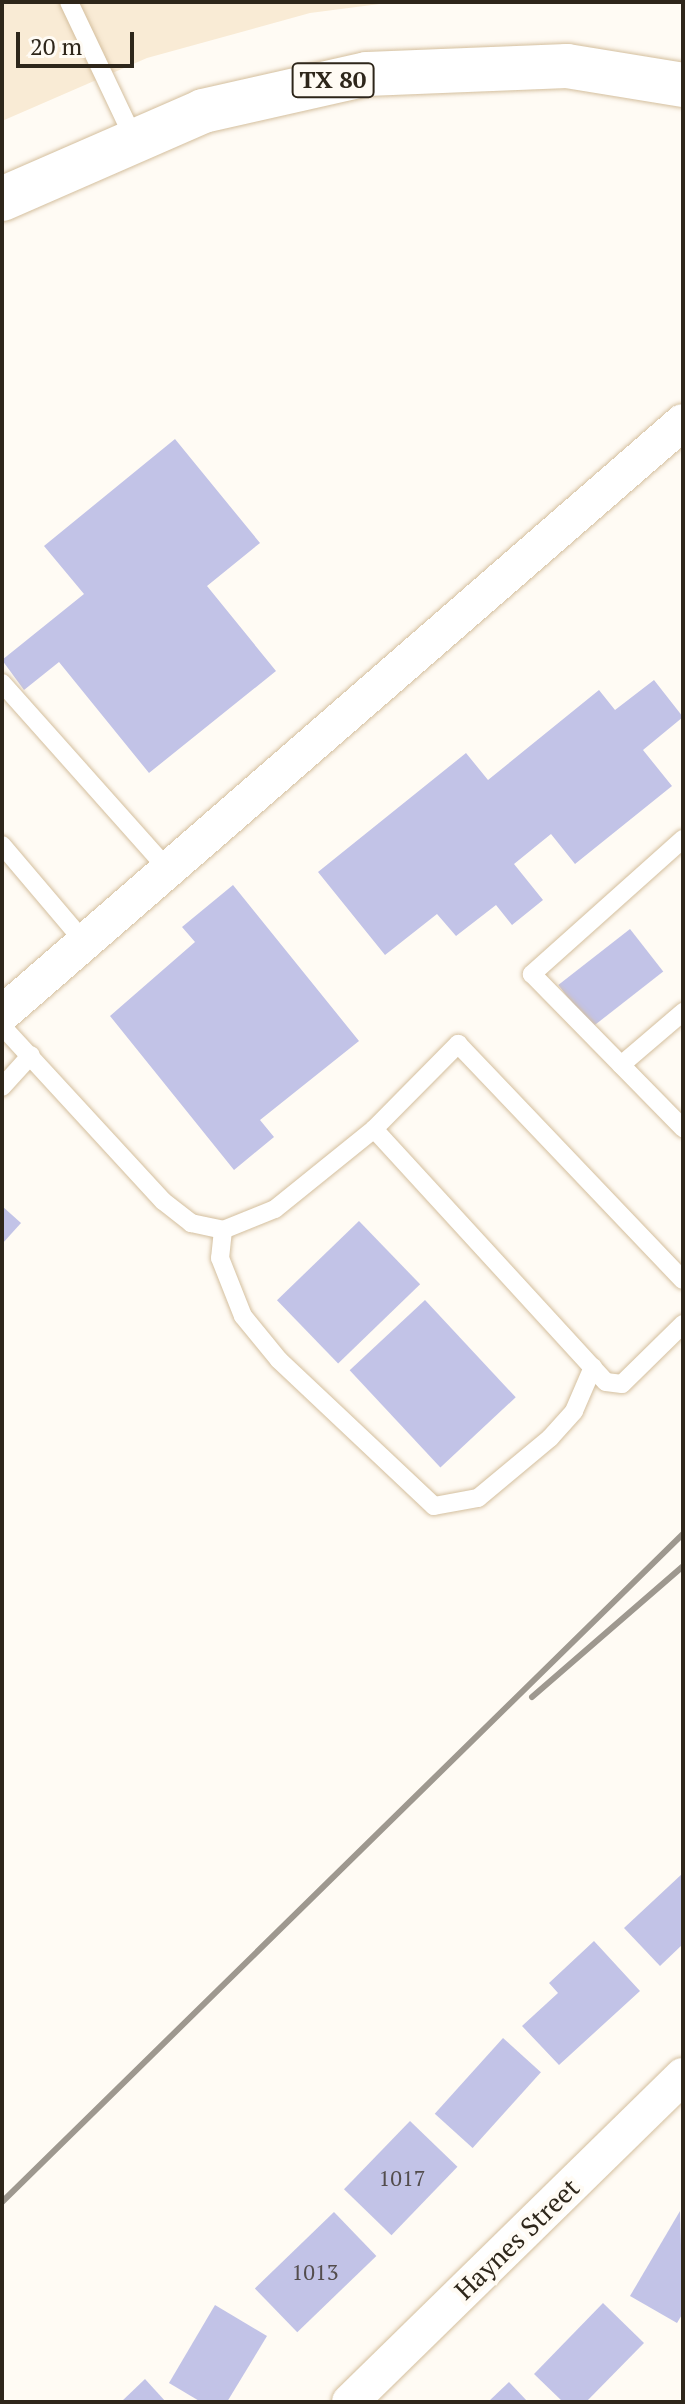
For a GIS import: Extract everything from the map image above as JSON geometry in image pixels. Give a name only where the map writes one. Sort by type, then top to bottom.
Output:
[{"type":"main road","name":"TX 80","points":[[2,199],[133,137],[282,91],[449,65],[567,66],[683,85]]},
{"type":"street","points":[[2,1014],[683,422]]},
{"type":"street","name":"Haynes Street","points":[[350,2402],[683,2076]]},
{"type":"lane","points":[[69,2],[133,137]]},
{"type":"lane","points":[[2,683],[167,868]]},
{"type":"lane","points":[[683,839],[532,974],[683,1128]]},
{"type":"lane","points":[[2,845],[86,944]]},
{"type":"lane","points":[[621,1065],[683,1012]]},
{"type":"lane","points":[[2,1026],[163,1201],[191,1223],[223,1230],[275,1209],[374,1129],[458,1044],[683,1280]]},
{"type":"lane","points":[[2,1087],[31,1055]]},
{"type":"lane","points":[[374,1129],[606,1382],[622,1384],[683,1324]]},
{"type":"lane","points":[[223,1230],[222,1268],[243,1316],[279,1360],[434,1506],[478,1498],[550,1438],[574,1411],[593,1367]]},
{"type":"shaded area","points":[[2,2],[395,2],[310,13],[147,58],[2,121]]},
{"type":"building","points":[[175,439],[260,543],[207,586],[276,671],[149,773],[59,662],[24,690],[2,660],[84,594],[44,546]]},
{"type":"building","points":[[654,680],[683,717],[643,750],[672,786],[575,864],[551,834],[514,864],[543,900],[512,925],[496,905],[456,936],[437,914],[385,955],[318,872],[466,753],[488,780],[599,690],[615,710]]},
{"type":"building","points":[[233,885],[359,1041],[260,1120],[274,1137],[234,1170],[110,1016],[195,942],[182,927]]},
{"type":"building","points":[[630,929],[663,972],[592,1028],[558,985]]},
{"type":"building","points":[[2,1206],[21,1223],[2,1244]]},
{"type":"building","points":[[359,1221],[420,1284],[338,1363],[277,1300]]},
{"type":"building","points":[[425,1300],[516,1397],[440,1468],[350,1370]]},
{"type":"building","points":[[683,1873],[683,1944],[660,1966],[624,1928]]},
{"type":"building","points":[[594,1941],[640,1991],[559,2065],[522,2026],[558,1993],[549,1983]]},
{"type":"building","points":[[503,2038],[541,2072],[473,2148],[435,2114]]},
{"type":"building","points":[[410,2121],[457,2167],[391,2235],[344,2189]]},
{"type":"building","points":[[680,2211],[683,2313],[677,2323],[630,2296]]},
{"type":"building","points":[[334,2212],[376,2256],[297,2332],[255,2288]]},
{"type":"building","points":[[603,2303],[644,2343],[586,2402],[563,2402],[534,2374]]},
{"type":"building","points":[[215,2305],[267,2336],[227,2402],[201,2402],[169,2383]]},
{"type":"building","points":[[145,2379],[166,2402],[121,2402]]},
{"type":"building","points":[[509,2382],[528,2402],[488,2402]]},
{"type":"railway","points":[[2,2202],[683,1534]]},
{"type":"railway","points":[[532,1697],[683,1566]]}]
